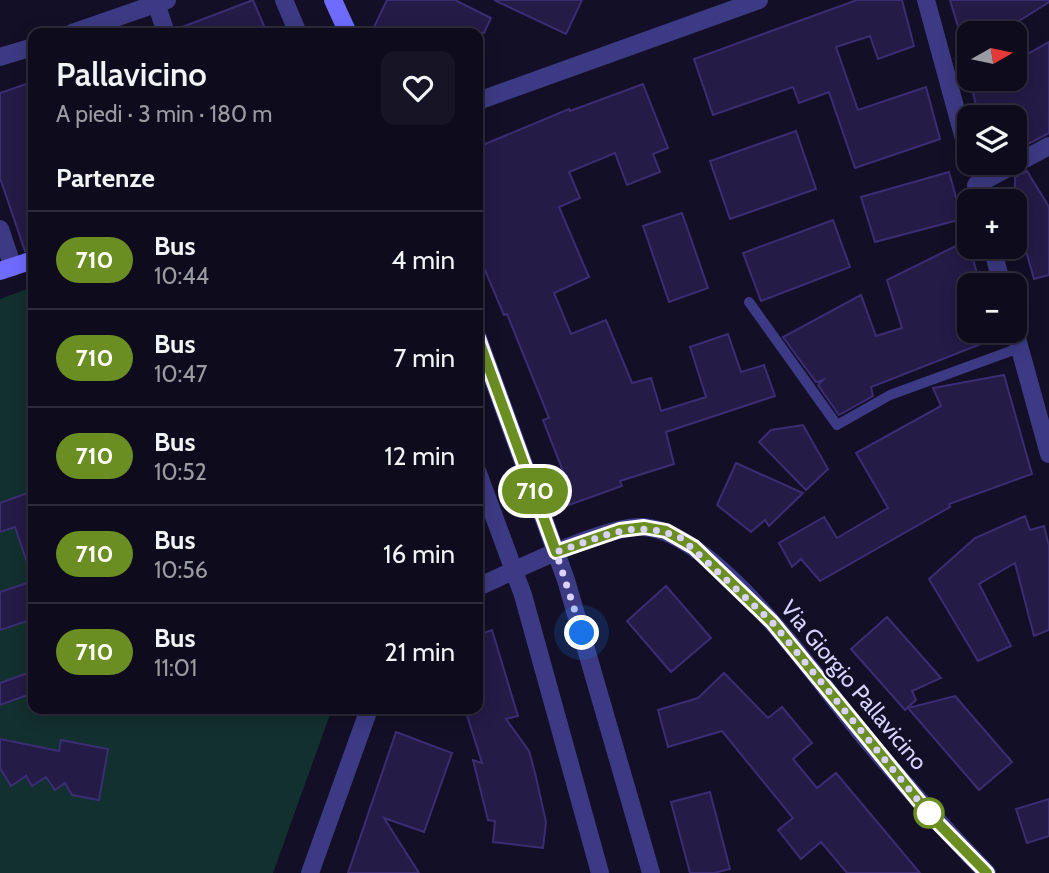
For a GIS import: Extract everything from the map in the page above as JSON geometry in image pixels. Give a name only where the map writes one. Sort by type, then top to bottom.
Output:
[{"type":"street","points":[[285,0],[296,28]]},
{"type":"street","points":[[333,0],[346,28]]},
{"type":"street","points":[[483,99],[735,4],[759,0]]},
{"type":"street","points":[[926,0],[957,114]]},
{"type":"street","points":[[87,28],[162,2],[165,28]]},
{"type":"street","points":[[0,57],[28,49]]},
{"type":"street","points":[[984,189],[1049,146]]},
{"type":"street","points":[[0,229],[7,269],[28,262]]},
{"type":"street","points":[[1018,343],[1049,454]]},
{"type":"street","points":[[483,352],[556,552],[614,739],[651,873]]},
{"type":"street","points":[[483,486],[514,570],[600,873]]},
{"type":"street","name":"Via Giorgio Pallavicino","points":[[483,585],[556,552],[620,530],[644,527],[666,531],[694,547],[772,622],[931,816],[987,873]]},
{"type":"street","points":[[310,873],[367,714]]},
{"type":"lane","points":[[749,302],[837,425],[890,395],[1008,343]]},
{"type":"green space","points":[[28,289],[28,714],[330,714],[273,873],[0,873],[0,299]]},
{"type":"building","points":[[253,0],[265,28],[180,28]]},
{"type":"building","points":[[387,0],[455,0],[491,18],[484,33],[483,28],[373,28]]},
{"type":"building","points":[[494,0],[582,0],[566,34]]},
{"type":"building","points":[[857,0],[902,0],[914,46],[878,59],[870,36],[836,47],[858,110],[926,87],[940,139],[855,168],[829,92],[799,103],[793,87],[713,115],[694,59]]},
{"type":"building","points":[[950,0],[1049,0],[1019,21],[957,23]]},
{"type":"building","points":[[1049,42],[1049,133],[1027,145],[1027,105],[976,105],[972,91],[1027,91],[1027,54]]},
{"type":"building","points":[[28,83],[28,250],[25,251],[0,178],[0,93]]},
{"type":"building","points":[[643,84],[668,148],[653,154],[660,172],[627,185],[615,153],[569,172],[580,198],[559,207],[589,277],[554,293],[571,334],[606,320],[632,383],[651,378],[661,411],[706,397],[690,347],[728,334],[741,372],[764,365],[775,396],[666,432],[674,464],[620,481],[622,486],[569,505],[560,481],[566,479],[543,420],[549,418],[507,314],[504,315],[483,266],[483,145],[569,109],[570,111]]},
{"type":"building","points":[[796,131],[816,189],[730,219],[710,161]]},
{"type":"building","points":[[1027,171],[1049,207],[1049,275],[1034,279],[1027,255],[1027,189],[1014,189],[1015,177],[1027,175]]},
{"type":"building","points":[[949,172],[957,201],[957,220],[875,242],[861,197]]},
{"type":"building","points":[[682,213],[708,288],[669,302],[643,226]]},
{"type":"building","points":[[833,220],[850,267],[761,301],[743,253]]},
{"type":"building","points":[[957,245],[957,259],[973,259],[977,273],[957,273],[957,343],[984,343],[871,387],[873,396],[839,415],[818,385],[823,380],[816,382],[783,337],[861,295],[876,336],[902,328],[887,280]]},
{"type":"building","points":[[1004,375],[1032,474],[949,504],[950,507],[820,581],[801,559],[792,567],[779,543],[824,517],[837,538],[888,508],[856,453],[941,406],[933,388]]},
{"type":"building","points":[[803,425],[828,469],[806,490],[759,442],[771,430]]},
{"type":"building","points":[[736,463],[803,493],[769,526],[765,520],[751,532],[717,505]]},
{"type":"building","points":[[28,493],[28,565],[15,527],[0,532],[0,503]]},
{"type":"building","points":[[1025,516],[1030,530],[1044,526],[1049,546],[1049,630],[1034,636],[1015,563],[979,584],[1011,646],[978,661],[929,579],[975,538]]},
{"type":"building","points":[[28,583],[28,621],[0,630],[0,592]]},
{"type":"building","points":[[666,586],[711,638],[671,672],[627,621]]},
{"type":"building","points":[[887,617],[941,678],[912,691],[916,700],[905,710],[851,649]]},
{"type":"building","points":[[492,630],[518,716],[506,719],[529,751],[546,822],[543,848],[493,842],[495,821],[488,820],[473,760],[482,763],[467,714],[483,714],[483,633]]},
{"type":"building","points":[[28,673],[28,695],[0,705],[0,683]]},
{"type":"building","points":[[724,673],[768,718],[782,707],[812,743],[793,759],[817,788],[836,773],[920,873],[847,873],[821,842],[801,859],[778,830],[793,818],[722,731],[668,747],[658,710],[698,698]]},
{"type":"building","points":[[955,696],[1012,762],[979,790],[908,708]]},
{"type":"building","points":[[396,732],[452,753],[424,832],[384,818],[419,873],[348,873]]},
{"type":"building","points":[[0,739],[59,751],[61,740],[108,749],[99,800],[72,795],[65,783],[55,790],[46,777],[32,786],[26,776],[11,786],[0,768]]},
{"type":"building","points":[[710,792],[730,869],[714,873],[690,873],[671,802]]},
{"type":"building","points":[[1049,799],[1049,836],[1027,843],[1016,809]]},
{"type":"bus line","name":"710","points":[[483,351],[556,552],[620,530],[644,527],[666,531],[694,547],[772,622],[931,816],[987,873]]},
{"type":"route","points":[[582,633],[556,552],[633,528],[666,531],[681,538],[694,547],[772,622],[931,816],[929,813]]}]
